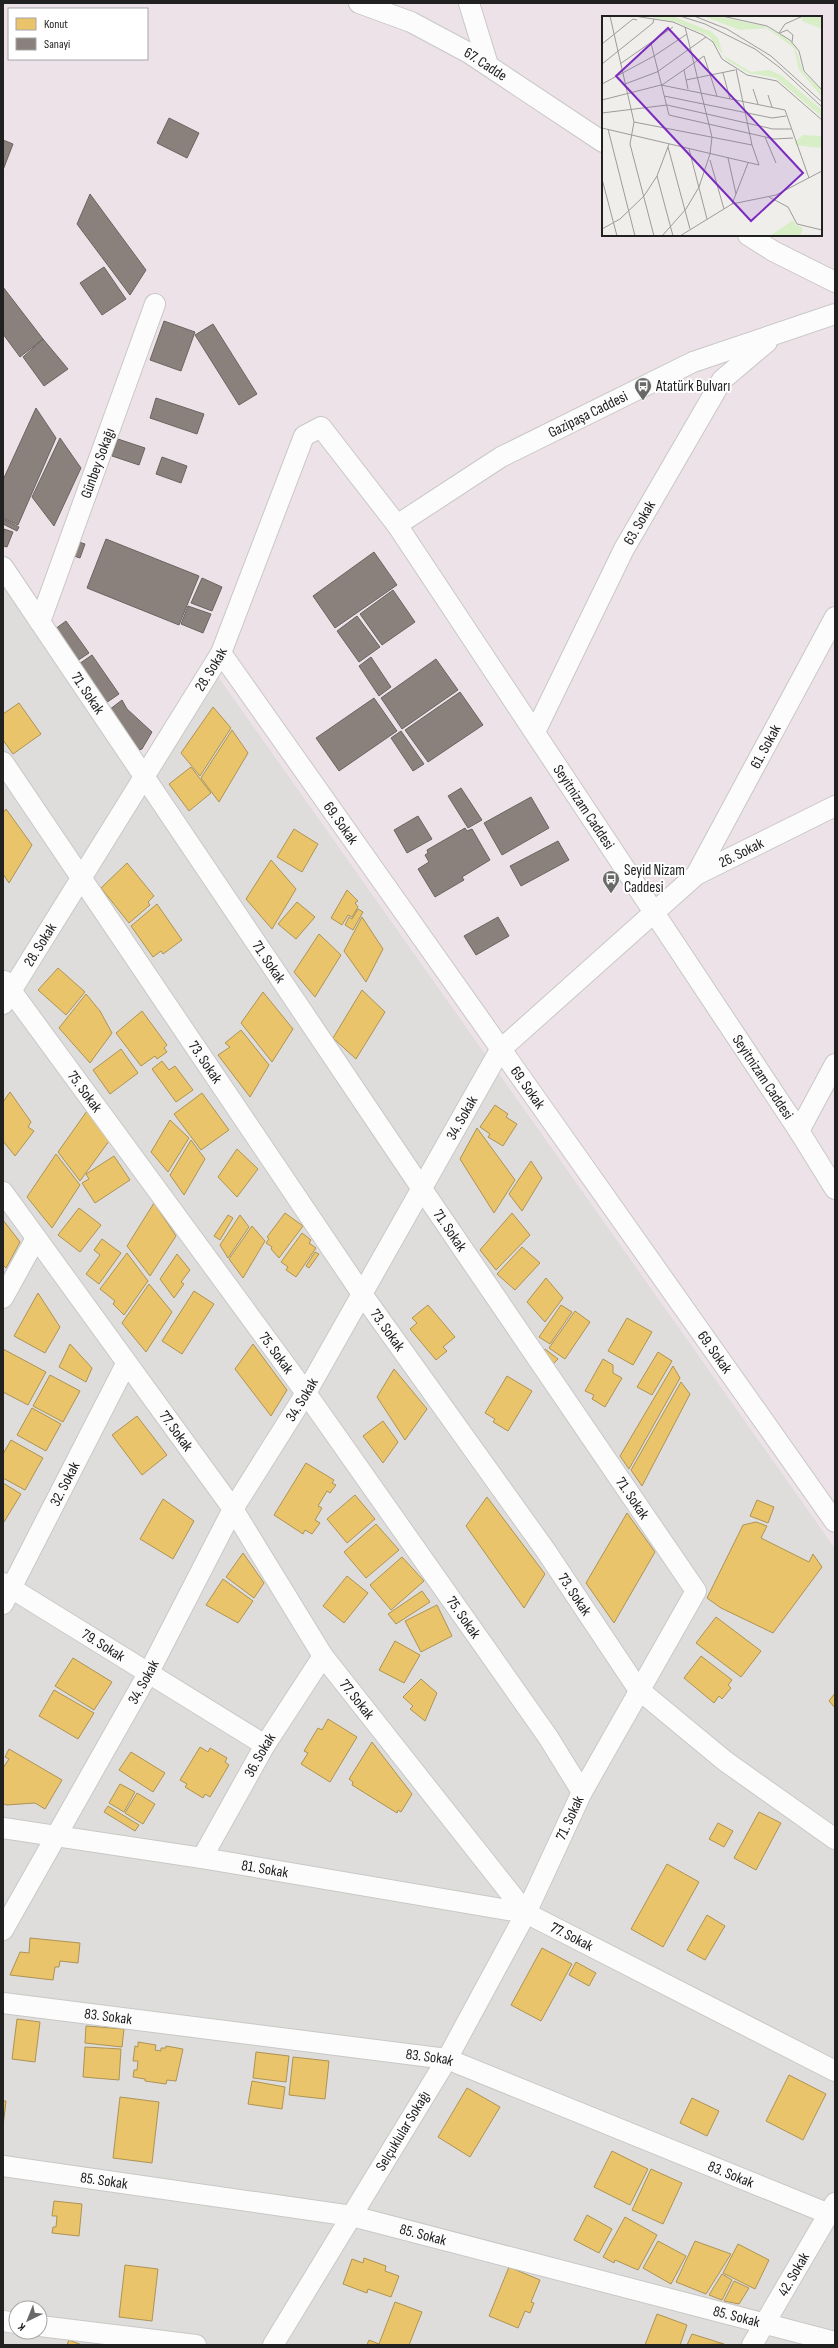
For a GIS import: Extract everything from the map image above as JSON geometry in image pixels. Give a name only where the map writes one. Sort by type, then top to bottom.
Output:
[{"type":"street","name":"67. Cadde","points":[[359,3],[411,22],[488,65],[602,141]]},
{"type":"street","points":[[469,3],[488,65]]},
{"type":"street","points":[[750,236],[773,251],[835,282]]},
{"type":"street","name":"Günbey Sokağı","points":[[40,622],[155,304]]},
{"type":"street","name":"Gazipaşa Caddesi","points":[[398,525],[501,457],[693,362],[835,314]]},
{"type":"street","name":"63. Sokak","points":[[535,732],[624,549],[722,380],[775,334]]},
{"type":"street","name":"28. Sokak","points":[[6,991],[83,878],[221,653],[304,436],[321,427],[398,525]]},
{"type":"street","name":"Seyitnizam Caddesi","points":[[398,525],[799,1131],[835,1189]]},
{"type":"street","name":"71. Sokak","points":[[3,567],[422,1189],[696,1591],[638,1689],[582,1792],[526,1913]]},
{"type":"street","name":"61. Sokak","points":[[696,875],[835,617]]},
{"type":"street","name":"69. Sokak","points":[[221,653],[500,1050],[835,1522]]},
{"type":"street","name":"73. Sokak","points":[[3,762],[83,878],[362,1294],[546,1551],[638,1689],[725,1761],[835,1839]]},
{"type":"street","name":"26. Sokak","points":[[654,911],[696,875],[835,806]]},
{"type":"street","name":"34. Sokak","points":[[3,1930],[149,1672],[233,1509],[306,1393],[500,1050],[654,911]]},
{"type":"street","name":"75. Sokak","points":[[6,991],[306,1393],[548,1737],[582,1792]]},
{"type":"street","points":[[799,1131],[835,1064]]},
{"type":"street","name":"77. Sokak","points":[[3,1192],[126,1364],[233,1509],[323,1656],[526,1913],[835,2071]]},
{"type":"street","points":[[3,1298],[36,1238]]},
{"type":"street","name":"32. Sokak","points":[[6,1591],[126,1364]]},
{"type":"street","name":"79. Sokak","points":[[6,1591],[149,1672],[265,1745]]},
{"type":"street","name":"36. Sokak","points":[[202,1858],[265,1745],[323,1656]]},
{"type":"street","name":"81. Sokak","points":[[3,1828],[202,1858],[526,1913]]},
{"type":"street","name":"Selçuklular Sokağı","points":[[273,2345],[447,2060],[526,1913]]},
{"type":"street","name":"83. Sokak","points":[[3,2003],[447,2060],[832,2208]]},
{"type":"street","name":"85. Sokak","points":[[3,2166],[352,2216],[835,2342]]},
{"type":"street","name":"42. Sokak","points":[[752,2345],[832,2208]]},
{"type":"street","points":[[48,2327],[196,2345]]},
{"type":"shaded area","points":[[3,3],[835,3],[835,1548],[208,662],[136,784],[3,579]]},
{"type":"shaded area","points":[[3,579],[136,784],[208,662],[835,1548],[835,2345],[3,2345]]},
{"type":"building: Konut","points":[[19,703],[41,734],[13,754],[3,740],[3,714]]},
{"type":"building: Konut","points":[[213,707],[231,728],[200,776],[181,753]]},
{"type":"building: Konut","points":[[232,730],[248,753],[219,802],[201,778]]},
{"type":"building: Konut","points":[[191,767],[211,793],[189,811],[169,784]]},
{"type":"building: Konut","points":[[6,809],[32,845],[9,883],[3,874],[3,813]]},
{"type":"building: Konut","points":[[294,829],[318,844],[302,872],[277,857]]},
{"type":"building: Konut","points":[[271,860],[296,889],[272,929],[246,899]]},
{"type":"building: Konut","points":[[127,863],[154,896],[148,902],[150,905],[129,923],[101,888]]},
{"type":"building: Konut","points":[[347,890],[358,901],[355,903],[358,907],[352,917],[348,915],[342,925],[331,918]]},
{"type":"building: Konut","points":[[297,902],[315,917],[296,939],[278,924]]},
{"type":"building: Konut","points":[[157,904],[182,940],[163,954],[161,951],[153,957],[131,926]]},
{"type":"building: Konut","points":[[358,909],[363,912],[353,930],[345,925],[349,917],[352,919]]},
{"type":"building: Konut","points":[[362,917],[383,949],[366,982],[344,951]]},
{"type":"building: Konut","points":[[319,934],[341,955],[315,997],[294,972]]},
{"type":"building: Konut","points":[[58,968],[85,992],[66,1015],[38,990]]},
{"type":"building: Konut","points":[[362,990],[385,1012],[356,1059],[333,1038]]},
{"type":"building: Konut","points":[[263,992],[293,1029],[272,1062],[241,1023]]},
{"type":"building: Konut","points":[[86,994],[100,1011],[112,1033],[90,1063],[59,1028]]},
{"type":"building: Konut","points":[[142,1011],[167,1045],[164,1048],[167,1052],[157,1059],[155,1056],[141,1066],[116,1033]]},
{"type":"building: Konut","points":[[241,1030],[269,1065],[250,1097],[218,1055],[230,1047],[225,1043]]},
{"type":"building: Konut","points":[[121,1049],[138,1073],[110,1094],[93,1070]]},
{"type":"building: Konut","points":[[162,1061],[169,1070],[175,1066],[193,1090],[176,1102],[152,1069]]},
{"type":"building: Konut","points":[[10,1092],[31,1122],[28,1127],[34,1131],[15,1156],[3,1141],[3,1102]]},
{"type":"building: Konut","points":[[202,1093],[229,1130],[201,1150],[174,1114]]},
{"type":"building: Konut","points":[[495,1105],[508,1114],[506,1117],[517,1124],[503,1146],[488,1137],[490,1134],[480,1127]]},
{"type":"building: Konut","points":[[87,1111],[109,1141],[80,1181],[58,1152]]},
{"type":"building: Konut","points":[[170,1120],[189,1138],[168,1172],[151,1152]]},
{"type":"building: Konut","points":[[477,1128],[515,1180],[494,1213],[460,1159]]},
{"type":"building: Konut","points":[[191,1140],[205,1159],[184,1195],[170,1175]]},
{"type":"building: Konut","points":[[237,1149],[258,1169],[237,1197],[218,1177]]},
{"type":"building: Konut","points":[[56,1154],[80,1185],[52,1228],[27,1197]]},
{"type":"building: Konut","points":[[114,1156],[130,1180],[95,1203],[82,1183],[89,1179],[86,1174]]},
{"type":"building: Konut","points":[[531,1161],[542,1178],[522,1211],[509,1194]]},
{"type":"building: Konut","points":[[154,1203],[176,1236],[150,1276],[127,1246]]},
{"type":"building: Konut","points":[[79,1208],[101,1225],[80,1252],[58,1235]]},
{"type":"building: Konut","points":[[285,1213],[303,1226],[279,1258],[271,1249],[272,1247],[266,1243],[269,1239],[267,1237]]},
{"type":"building: Konut","points":[[512,1213],[530,1235],[496,1270],[480,1250]]},
{"type":"building: Konut","points":[[228,1215],[233,1218],[220,1240],[214,1236]]},
{"type":"building: Konut","points":[[240,1215],[249,1227],[228,1258],[220,1245]]},
{"type":"building: Konut","points":[[3,1220],[20,1242],[6,1268],[3,1265]]},
{"type":"building: Konut","points":[[252,1226],[265,1241],[243,1278],[229,1259]]},
{"type":"building: Konut","points":[[302,1233],[311,1240],[309,1243],[316,1248],[296,1277],[286,1270],[288,1267],[281,1262]]},
{"type":"building: Konut","points":[[102,1239],[121,1253],[99,1284],[86,1274],[100,1255],[94,1250]]},
{"type":"building: Konut","points":[[522,1247],[540,1263],[515,1290],[497,1274]]},
{"type":"building: Konut","points":[[315,1252],[319,1254],[309,1268],[306,1266]]},
{"type":"building: Konut","points":[[127,1253],[148,1281],[124,1315],[113,1304],[115,1301],[100,1289]]},
{"type":"building: Konut","points":[[177,1254],[190,1270],[181,1282],[184,1284],[174,1298],[160,1279]]},
{"type":"building: Konut","points":[[546,1278],[563,1298],[545,1322],[527,1302]]},
{"type":"building: Konut","points":[[149,1284],[172,1312],[146,1352],[122,1323]]},
{"type":"building: Konut","points":[[194,1291],[214,1304],[182,1354],[162,1341]]},
{"type":"building: Konut","points":[[38,1293],[60,1327],[45,1353],[14,1336]]},
{"type":"building: Konut","points":[[428,1305],[455,1337],[443,1347],[447,1351],[436,1360],[410,1329],[417,1323],[412,1318]]},
{"type":"building: Konut","points":[[561,1305],[572,1312],[550,1344],[539,1337]]},
{"type":"building: Konut","points":[[575,1311],[590,1322],[565,1359],[549,1348]]},
{"type":"building: Konut","points":[[627,1318],[652,1332],[633,1365],[608,1351]]},
{"type":"building: Konut","points":[[70,1344],[92,1368],[86,1382],[59,1367]]},
{"type":"building: Konut","points":[[253,1344],[287,1390],[271,1416],[235,1369]]},
{"type":"building: Konut","points":[[3,1349],[46,1372],[28,1405],[3,1392]]},
{"type":"building: Konut","points":[[545,1349],[558,1359],[553,1364],[541,1354]]},
{"type":"building: Konut","points":[[658,1352],[672,1361],[652,1395],[637,1387]]},
{"type":"building: Konut","points":[[603,1359],[613,1365],[613,1373],[622,1378],[605,1407],[592,1399],[594,1395],[585,1391]]},
{"type":"building: Konut","points":[[673,1366],[680,1378],[629,1469],[620,1456]]},
{"type":"building: Konut","points":[[394,1369],[427,1409],[405,1440],[377,1397]]},
{"type":"building: Konut","points":[[50,1375],[80,1391],[63,1422],[33,1406]]},
{"type":"building: Konut","points":[[507,1376],[532,1391],[508,1431],[493,1422],[495,1419],[485,1413]]},
{"type":"building: Konut","points":[[681,1382],[690,1394],[642,1486],[631,1470]]},
{"type":"building: Konut","points":[[32,1408],[61,1424],[46,1451],[17,1435]]},
{"type":"building: Konut","points":[[137,1416],[167,1455],[142,1475],[112,1435]]},
{"type":"building: Konut","points":[[383,1421],[398,1442],[383,1463],[363,1436]]},
{"type":"building: Konut","points":[[11,1440],[43,1458],[25,1490],[3,1478],[3,1454]]},
{"type":"building: Konut","points":[[306,1463],[334,1480],[332,1483],[336,1485],[330,1493],[327,1491],[318,1506],[322,1508],[315,1520],[320,1523],[312,1534],[305,1530],[303,1534],[274,1515]]},
{"type":"building: Konut","points":[[3,1483],[21,1494],[4,1522],[3,1522]]},
{"type":"building: Konut","points":[[355,1495],[375,1519],[347,1543],[327,1519]]},
{"type":"building: Konut","points":[[487,1497],[545,1574],[524,1608],[466,1526]]},
{"type":"building: Konut","points":[[163,1499],[194,1521],[173,1559],[140,1539]]},
{"type":"building: Konut","points":[[757,1500],[774,1507],[768,1523],[750,1516]]},
{"type":"building: Konut","points":[[627,1513],[655,1552],[614,1623],[586,1583]]},
{"type":"building: Konut","points":[[756,1522],[767,1526],[761,1538],[809,1562],[813,1554],[822,1567],[773,1633],[721,1608],[707,1598],[743,1525]]},
{"type":"building: Konut","points":[[376,1524],[399,1550],[366,1578],[344,1552]]},
{"type":"building: Konut","points":[[243,1553],[264,1583],[254,1598],[226,1577]]},
{"type":"building: Konut","points":[[402,1557],[424,1581],[391,1610],[370,1585]]},
{"type":"building: Konut","points":[[347,1576],[368,1593],[344,1623],[323,1606]]},
{"type":"building: Konut","points":[[223,1579],[253,1601],[238,1623],[206,1605]]},
{"type":"building: Konut","points":[[422,1591],[430,1602],[396,1624],[388,1614]]},
{"type":"building: Konut","points":[[437,1605],[452,1636],[421,1652],[405,1621]]},
{"type":"building: Konut","points":[[716,1617],[761,1651],[741,1677],[696,1643]]},
{"type":"building: Konut","points":[[395,1641],[420,1655],[404,1683],[379,1670]]},
{"type":"building: Konut","points":[[701,1656],[732,1680],[728,1685],[731,1688],[722,1699],[719,1696],[714,1703],[684,1678]]},
{"type":"building: Konut","points":[[73,1658],[112,1682],[94,1710],[55,1686]]},
{"type":"building: Konut","points":[[421,1679],[437,1693],[425,1721],[410,1709],[413,1706],[403,1697]]},
{"type":"building: Konut","points":[[54,1690],[94,1713],[78,1739],[39,1716]]},
{"type":"building: Konut","points":[[835,1693],[835,1708],[829,1701]]},
{"type":"building: Konut","points":[[328,1719],[357,1737],[330,1782],[301,1764],[308,1753],[304,1751],[318,1728],[322,1730]]},
{"type":"building: Konut","points":[[372,1742],[412,1794],[401,1812],[398,1810],[397,1813],[352,1785],[353,1782],[349,1779]]},
{"type":"building: Konut","points":[[200,1747],[208,1752],[210,1748],[227,1758],[225,1762],[229,1765],[210,1797],[205,1794],[203,1798],[185,1787],[187,1784],[180,1780]]},
{"type":"building: Konut","points":[[9,1749],[62,1780],[45,1809],[35,1803],[6,1805],[3,1803],[3,1768],[9,1759],[5,1757]]},
{"type":"building: Konut","points":[[131,1752],[165,1773],[153,1792],[119,1770]]},
{"type":"building: Konut","points":[[120,1784],[135,1792],[124,1812],[109,1803]]},
{"type":"building: Konut","points":[[137,1793],[155,1804],[143,1824],[125,1813]]},
{"type":"building: Konut","points":[[108,1806],[139,1825],[135,1831],[104,1812]]},
{"type":"building: Konut","points":[[759,1812],[781,1823],[756,1870],[734,1858]]},
{"type":"building: Konut","points":[[718,1823],[733,1831],[724,1847],[709,1839]]},
{"type":"building: Konut","points":[[667,1864],[699,1882],[663,1947],[631,1929]]},
{"type":"building: Konut","points":[[707,1915],[725,1926],[705,1960],[687,1950]]},
{"type":"building: Konut","points":[[30,1938],[80,1943],[78,1963],[60,1961],[59,1967],[55,1967],[53,1980],[10,1975],[20,1952],[29,1953]]},
{"type":"building: Konut","points":[[542,1948],[572,1964],[541,2021],[511,2005]]},
{"type":"building: Konut","points":[[576,1962],[596,1973],[589,1986],[569,1975]]},
{"type":"building: Konut","points":[[17,2019],[40,2022],[35,2062],[12,2059]]},
{"type":"building: Konut","points":[[86,2026],[124,2029],[122,2047],[85,2043]]},
{"type":"building: Konut","points":[[138,2042],[156,2045],[155,2050],[161,2051],[161,2048],[166,2048],[166,2046],[183,2049],[176,2081],[167,2080],[166,2084],[145,2081],[145,2079],[133,2077],[134,2070],[137,2070],[138,2061],[133,2061],[135,2046],[138,2047]]},
{"type":"building: Konut","points":[[85,2047],[121,2049],[119,2080],[83,2077]]},
{"type":"building: Konut","points":[[256,2052],[289,2056],[286,2082],[253,2078]]},
{"type":"building: Konut","points":[[293,2057],[329,2061],[325,2099],[289,2095]]},
{"type":"building: Konut","points":[[789,2075],[826,2094],[803,2140],[766,2121]]},
{"type":"building: Konut","points":[[252,2081],[285,2087],[282,2109],[248,2104]]},
{"type":"building: Konut","points":[[467,2088],[500,2107],[470,2157],[438,2137]]},
{"type":"building: Konut","points":[[120,2097],[159,2102],[152,2163],[113,2158]]},
{"type":"building: Konut","points":[[692,2098],[719,2111],[707,2136],[680,2123]]},
{"type":"building: Konut","points":[[3,2101],[6,2101],[3,2126]]},
{"type":"building: Konut","points":[[612,2151],[648,2169],[630,2205],[594,2187]]},
{"type":"building: Konut","points":[[651,2169],[682,2183],[663,2224],[632,2210]]},
{"type":"building: Konut","points":[[54,2201],[82,2204],[79,2236],[52,2233],[53,2227],[56,2227],[57,2216],[52,2216]]},
{"type":"building: Konut","points":[[587,2215],[612,2229],[599,2253],[574,2240]]},
{"type":"building: Konut","points":[[625,2217],[657,2235],[638,2270],[615,2260],[614,2263],[603,2257]]},
{"type":"building: Konut","points":[[658,2241],[686,2256],[671,2284],[643,2268]]},
{"type":"building: Konut","points":[[695,2241],[731,2254],[706,2294],[676,2282]]},
{"type":"building: Konut","points":[[738,2244],[769,2260],[755,2289],[723,2273]]},
{"type":"building: Konut","points":[[364,2258],[386,2266],[385,2271],[399,2276],[391,2297],[368,2289],[367,2293],[343,2284],[352,2259],[363,2263]]},
{"type":"building: Konut","points":[[125,2265],[158,2269],[152,2321],[119,2317]]},
{"type":"building: Konut","points":[[509,2267],[540,2280],[531,2302],[534,2303],[530,2313],[525,2311],[518,2328],[489,2316]]},
{"type":"building: Konut","points":[[722,2274],[732,2280],[722,2300],[709,2295]]},
{"type":"building: Konut","points":[[734,2281],[749,2288],[739,2304],[724,2301]]},
{"type":"building: Konut","points":[[395,2302],[422,2312],[409,2345],[367,2345],[369,2340],[379,2344]]},
{"type":"building: Konut","points":[[657,2314],[687,2325],[680,2345],[645,2345]]},
{"type":"building: Konut","points":[[692,2334],[724,2344],[687,2345]]},
{"type":"building: Konut","points":[[69,2340],[82,2345],[67,2345]]},
{"type":"building: Sanayi","points":[[169,118],[199,133],[187,158],[157,143]]},
{"type":"building: Sanayi","points":[[3,140],[13,144],[3,170]]},
{"type":"building: Sanayi","points":[[90,194],[146,270],[130,295],[77,224]]},
{"type":"building: Sanayi","points":[[104,267],[126,299],[102,315],[80,283]]},
{"type":"building: Sanayi","points":[[3,287],[43,339],[20,357],[3,334]]},
{"type":"building: Sanayi","points":[[164,321],[195,332],[181,371],[150,360]]},
{"type":"building: Sanayi","points":[[213,324],[257,394],[239,405],[195,335]]},
{"type":"building: Sanayi","points":[[43,339],[68,369],[44,386],[23,357]]},
{"type":"building: Sanayi","points":[[156,398],[204,414],[197,434],[150,418]]},
{"type":"building: Sanayi","points":[[36,408],[56,438],[18,525],[3,518],[3,480]]},
{"type":"building: Sanayi","points":[[60,438],[81,468],[54,526],[32,497]]},
{"type":"building: Sanayi","points":[[118,439],[145,448],[139,465],[112,456]]},
{"type":"building: Sanayi","points":[[162,457],[187,466],[181,483],[156,474]]},
{"type":"building: Sanayi","points":[[3,519],[19,527],[17,531],[3,524]]},
{"type":"building: Sanayi","points":[[4,529],[13,532],[7,547],[3,546]]},
{"type":"building: Sanayi","points":[[106,539],[199,576],[179,625],[87,588]]},
{"type":"building: Sanayi","points":[[76,541],[85,544],[80,558],[71,555]]},
{"type":"building: Sanayi","points":[[374,552],[397,585],[335,628],[313,596]]},
{"type":"building: Sanayi","points":[[202,578],[222,587],[212,611],[191,603]]},
{"type":"building: Sanayi","points":[[393,590],[415,622],[382,645],[360,614]]},
{"type":"building: Sanayi","points":[[188,606],[211,614],[203,633],[181,624]]},
{"type":"building: Sanayi","points":[[357,616],[380,647],[359,662],[337,631]]},
{"type":"building: Sanayi","points":[[66,621],[89,653],[74,663],[51,632]]},
{"type":"building: Sanayi","points":[[92,655],[119,694],[103,705],[76,666]]},
{"type":"building: Sanayi","points":[[371,657],[391,687],[379,696],[359,666]]},
{"type":"building: Sanayi","points":[[436,659],[458,690],[402,729],[381,698]]},
{"type":"building: Sanayi","points":[[460,692],[483,725],[428,762],[405,730]]},
{"type":"building: Sanayi","points":[[374,698],[397,731],[339,771],[316,738]]},
{"type":"building: Sanayi","points":[[122,700],[127,709],[152,732],[142,749],[132,752],[105,713]]},
{"type":"building: Sanayi","points":[[401,731],[424,764],[413,771],[391,738]]},
{"type":"building: Sanayi","points":[[461,788],[482,820],[468,828],[448,796]]},
{"type":"building: Sanayi","points":[[531,797],[549,828],[502,855],[484,823]]},
{"type":"building: Sanayi","points":[[418,816],[432,839],[407,853],[394,830]]},
{"type":"building: Sanayi","points":[[465,828],[467,831],[472,829],[490,860],[462,877],[464,880],[435,897],[418,869],[429,862],[425,855],[428,853],[427,850]]},
{"type":"building: Sanayi","points":[[558,841],[569,860],[521,886],[510,866]]},
{"type":"building: Sanayi","points":[[498,917],[509,936],[476,955],[464,936]]},
{"type":"place","name":"Atatürk Bulvarı","points":[[643,401]]},
{"type":"place","name":"Seyid Nizam Caddesi","points":[[611,894]]}]
